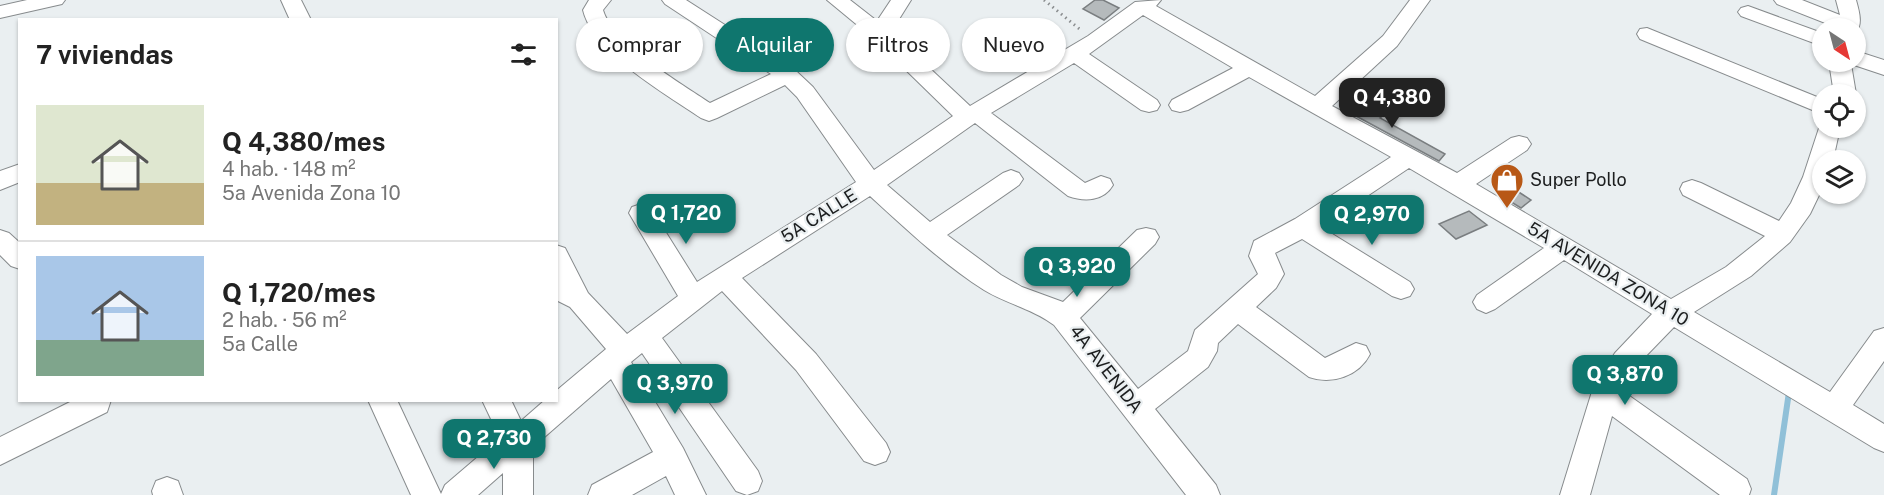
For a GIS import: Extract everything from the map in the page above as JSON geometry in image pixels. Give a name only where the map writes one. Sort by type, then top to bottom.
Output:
[{"type":"street","points":[[0,12],[55,0]]},
{"type":"street","points":[[291,0],[300,18]]},
{"type":"street","points":[[602,0],[593,7],[592,12],[597,25],[614,44],[709,112],[787,75]]},
{"type":"street","name":"4A AVENIDA","points":[[672,0],[787,75],[805,92],[871,184],[929,235],[992,282],[1013,294],[1053,309],[1064,317],[1205,495]]},
{"type":"street","points":[[837,0],[860,18]]},
{"type":"street","points":[[890,18],[901,0]]},
{"type":"street","points":[[1317,107],[1390,41],[1420,0]]},
{"type":"street","points":[[1784,0],[1827,18]]},
{"type":"street","points":[[1846,0],[1848,18]]},
{"type":"street","name":"5A CALLE","points":[[558,399],[724,276],[871,184],[972,115],[1085,48],[1147,3]]},
{"type":"street","name":"5A AVENIDA ZONA 10","points":[[1147,3],[1249,68],[1458,184],[1884,439]]},
{"type":"street","points":[[1748,12],[1812,36]]},
{"type":"street","points":[[1647,34],[1812,104]]},
{"type":"street","points":[[1085,48],[1149,105]]},
{"type":"street","points":[[1866,62],[1884,68]]},
{"type":"street","points":[[1180,105],[1249,68]]},
{"type":"street","points":[[924,72],[972,115],[1083,193],[1101,185]]},
{"type":"street","points":[[1575,495],[1604,394],[1623,363],[1671,313],[1734,274],[1769,248],[1782,234],[1806,198],[1818,172],[1826,138]]},
{"type":"street","points":[[1458,184],[1520,144]]},
{"type":"street","points":[[1135,408],[1198,359],[1203,351],[1205,338],[1269,278],[1269,269],[1262,256],[1263,248],[1304,226],[1410,156]]},
{"type":"street","points":[[0,181],[18,173]]},
{"type":"street","points":[[929,235],[1011,179]]},
{"type":"street","points":[[1692,189],[1708,200],[1750,216],[1782,234]]},
{"type":"street","points":[[640,213],[693,299]]},
{"type":"street","points":[[1304,226],[1319,239],[1401,289]]},
{"type":"street","points":[[1064,317],[1146,237]]},
{"type":"street","points":[[0,240],[18,257]]},
{"type":"street","points":[[1486,302],[1564,248]]},
{"type":"street","points":[[558,262],[568,294],[628,349],[747,481]]},
{"type":"street","points":[[724,276],[806,362],[875,452]]},
{"type":"street","points":[[1237,308],[1319,369],[1332,370],[1356,354]]},
{"type":"street","points":[[1834,409],[1884,339]]},
{"type":"street","points":[[628,349],[672,456],[691,495]]},
{"type":"street","points":[[1604,394],[1736,489]]},
{"type":"street","points":[[0,452],[98,402]]},
{"type":"street","points":[[383,402],[426,495]]},
{"type":"street","points":[[497,402],[518,444],[518,495]]},
{"type":"street","name":"5A CALLE","points":[[456,495],[518,444],[545,408]]},
{"type":"street","points":[[603,495],[672,456]]},
{"type":"path","points":[[1044,0],[1085,48]]},
{"type":"building","points":[[1095,0],[1103,0],[1119,8],[1104,20],[1083,9]]},
{"type":"building","points":[[1357,100],[1384,115],[1380,118],[1445,154],[1439,161],[1345,110]]},
{"type":"building","points":[[1514,189],[1531,200],[1521,208],[1503,197]]},
{"type":"building","points":[[1469,211],[1487,225],[1456,239],[1439,224]]},
{"type":"waterway","points":[[1774,495],[1789,392]]},
{"type":"place","name":"Super Pollo","points":[[1507,209]]}]
